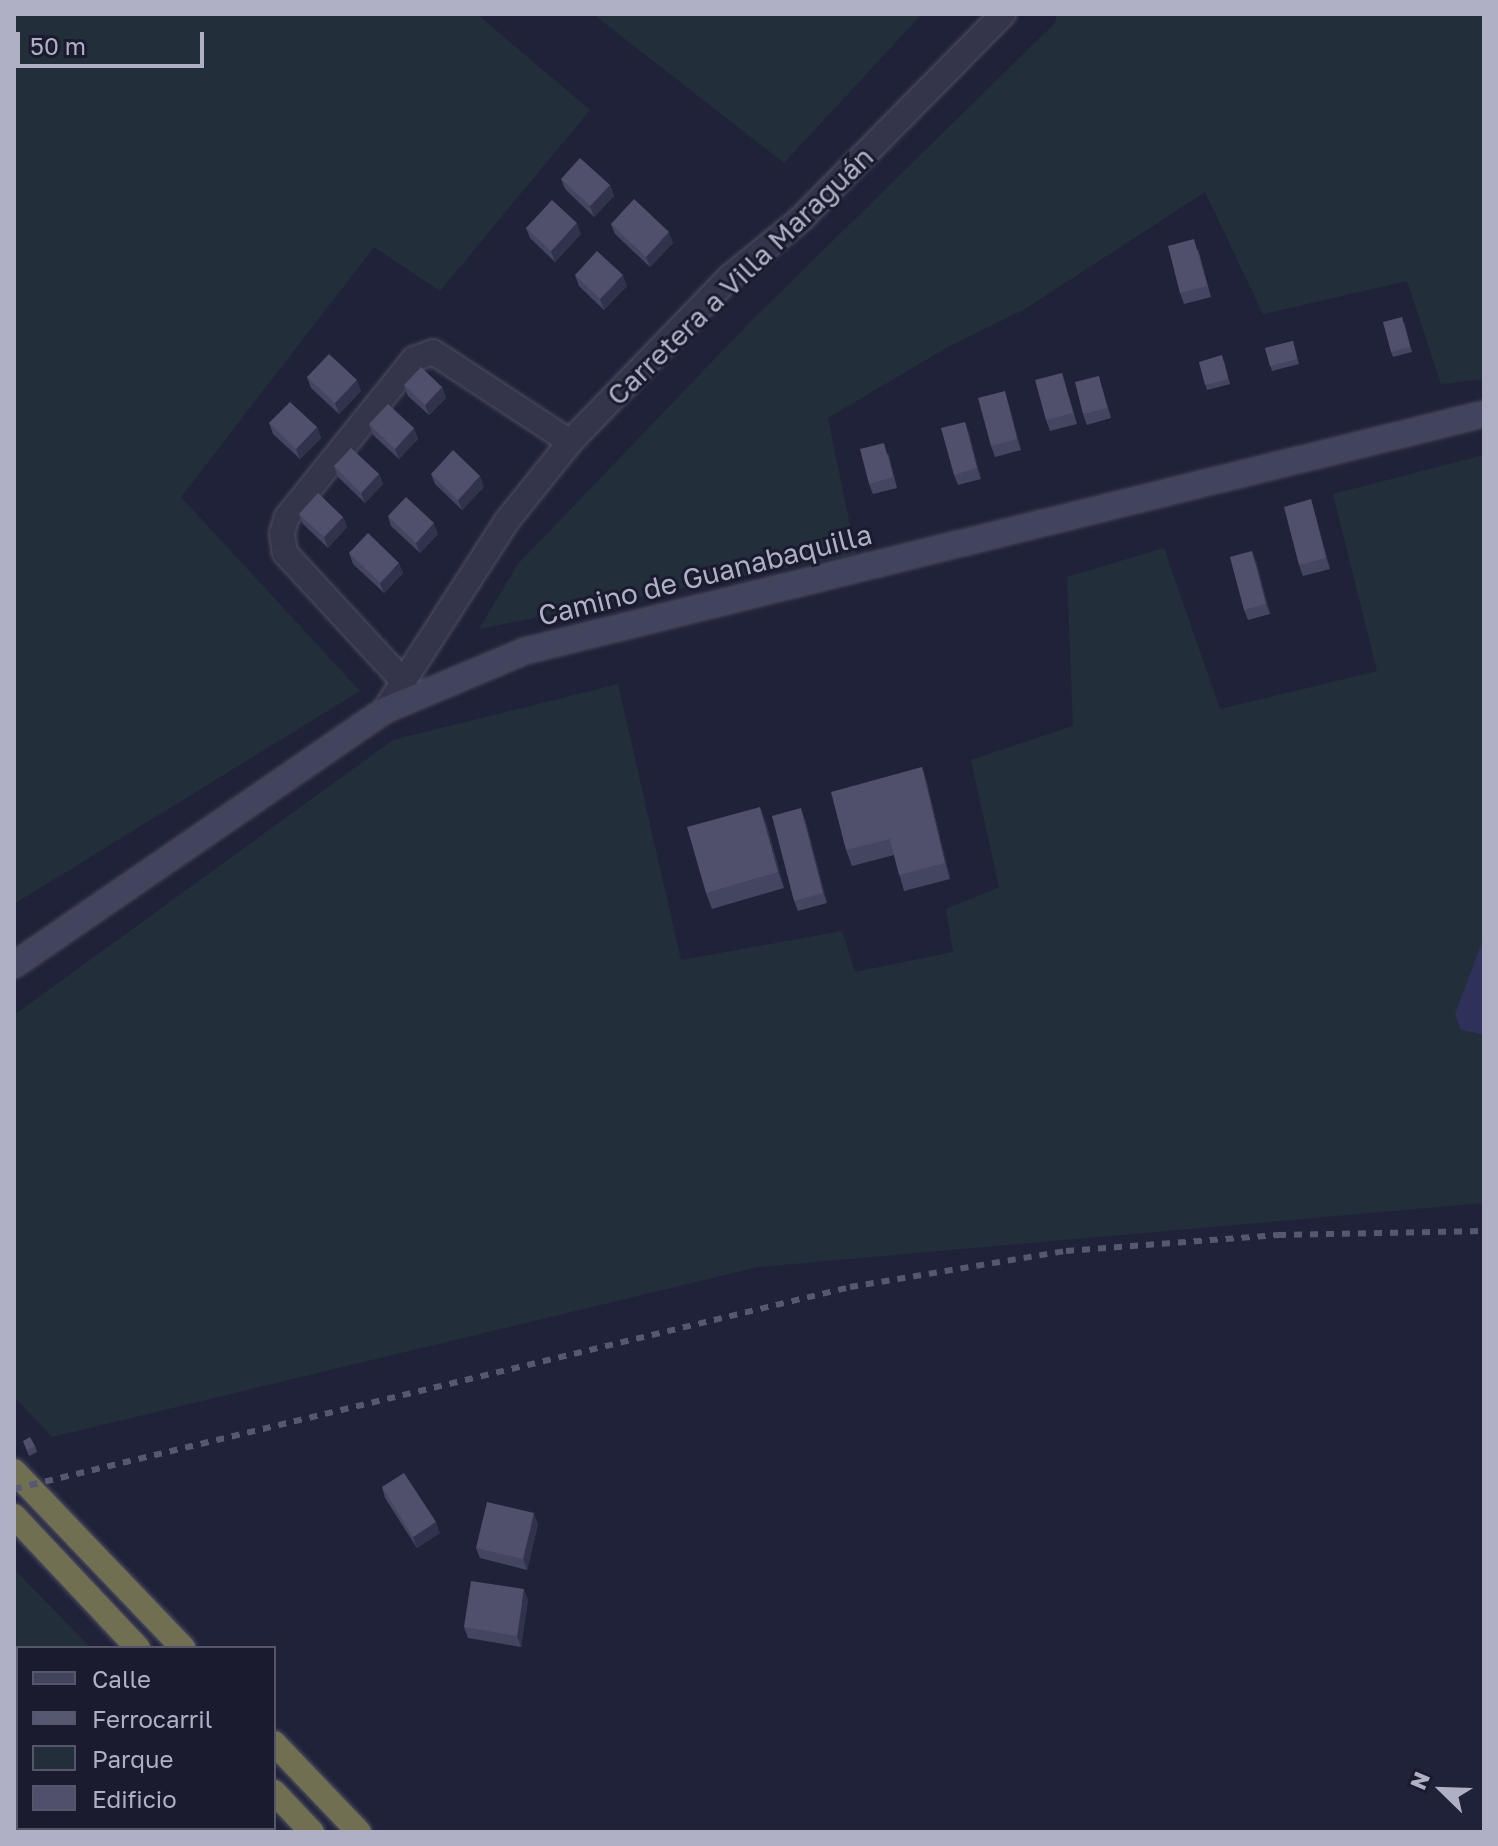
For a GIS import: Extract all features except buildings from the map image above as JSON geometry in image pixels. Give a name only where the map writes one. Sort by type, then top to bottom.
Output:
[{"type":"highway","points":[[14,1471],[181,1646]]},
{"type":"highway","points":[[14,1516],[136,1646]]},
{"type":"highway","points":[[276,1745],[359,1832]]},
{"type":"highway","points":[[276,1794],[312,1832]]},
{"type":"street","name":"Carretera a Villa Maraguán","points":[[385,710],[506,522],[570,442],[730,277],[801,219],[1003,14]]},
{"type":"street","points":[[404,682],[285,553],[282,533],[287,517],[414,359],[433,352],[570,442]]},
{"type":"street","name":"Camino de Guanabaquilla","points":[[14,965],[385,710],[525,651],[1484,414]]},
{"type":"green space","points":[[14,14],[477,14],[590,110],[440,291],[374,247],[181,497],[360,691],[14,904]]},
{"type":"green space","points":[[593,14],[922,14],[784,163]]},
{"type":"green space","points":[[1057,14],[1484,14],[1484,379],[1441,384],[1407,281],[1263,314],[1205,192],[1025,309],[946,348],[828,418],[856,554],[479,629],[518,564],[752,320],[1055,23]]},
{"type":"green space","points":[[1484,455],[1484,1203],[758,1267],[52,1437],[14,1397],[14,1015],[393,740],[618,684],[681,960],[842,931],[855,972],[953,952],[946,909],[999,887],[971,760],[1073,726],[1067,577],[1164,548],[1220,709],[1377,671],[1333,494]]},
{"type":"green space","points":[[14,1569],[89,1646],[16,1646],[16,1830],[270,1832],[14,1832]]},
{"type":"water","points":[[1484,937],[1484,1035],[1461,1030],[1455,1014]]},
{"type":"railway","points":[[14,1489],[850,1287],[1066,1251],[1278,1235],[1484,1231]]}]
